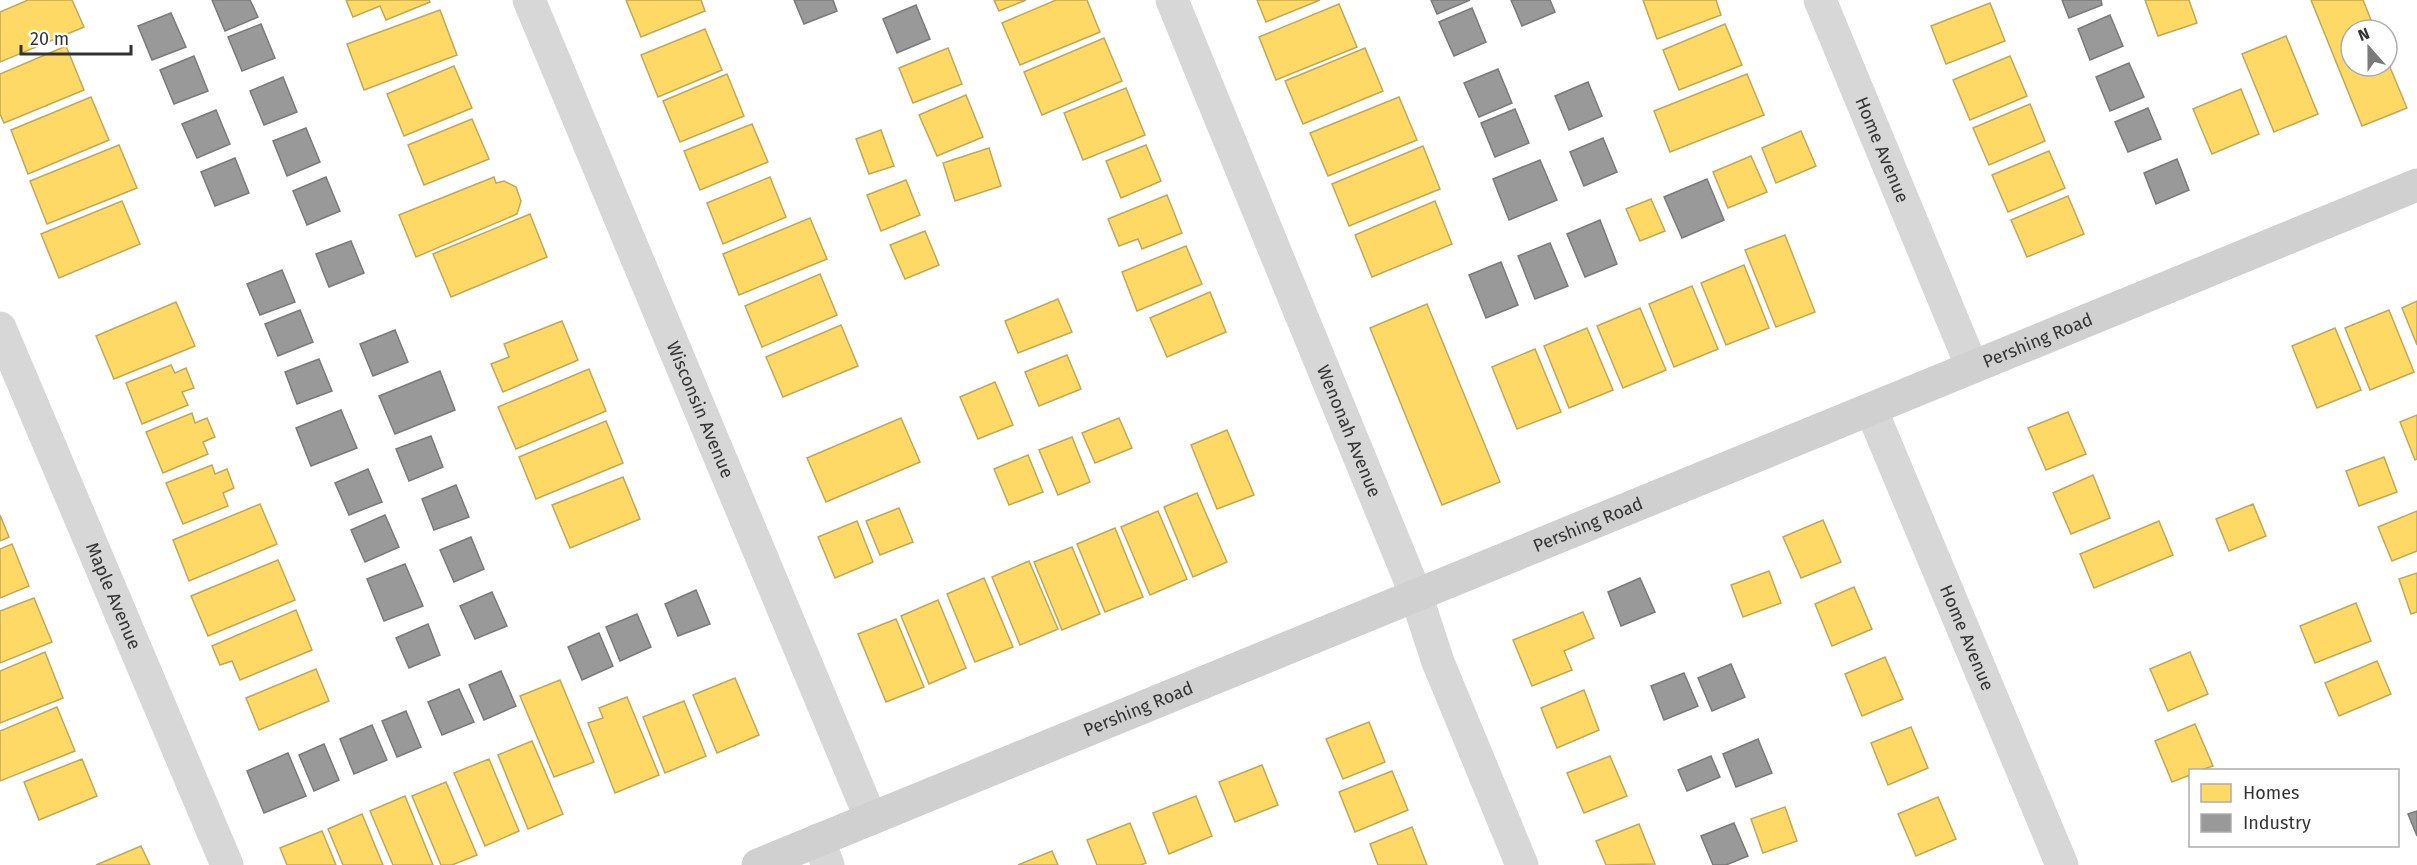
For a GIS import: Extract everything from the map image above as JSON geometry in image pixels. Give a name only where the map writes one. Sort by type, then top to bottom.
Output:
[{"type":"main road","name":"Pershing Road","points":[[758,865],[823,853],[871,819],[2417,185]]},
{"type":"street","name":"Wisconsin Avenue","points":[[529,0],[871,819]]},
{"type":"street","name":"Wenonah Avenue","points":[[1172,0],[1416,595],[1438,662],[1522,865]]},
{"type":"street","name":"Home Avenue","points":[[1820,0],[1972,367]]},
{"type":"street","name":"Maple Avenue","points":[[0,328],[227,865]]},
{"type":"street","name":"Home Avenue","points":[[1871,409],[2062,865]]},
{"type":"building: Homes","points":[[28,0],[72,0],[84,27],[0,62],[0,12]]},
{"type":"building: Homes","points":[[346,0],[429,0],[430,2],[386,20],[380,6],[353,17]]},
{"type":"building: Homes","points":[[626,0],[701,0],[705,11],[641,37]]},
{"type":"building: Homes","points":[[994,0],[1026,0],[999,11]]},
{"type":"building: Homes","points":[[1056,0],[1087,0],[1100,32],[1020,65],[1002,23]]},
{"type":"building: Homes","points":[[1257,0],[1320,0],[1266,22]]},
{"type":"building: Homes","points":[[1643,0],[1716,0],[1721,15],[1657,39]]},
{"type":"building: Homes","points":[[2145,0],[2189,0],[2197,23],[2158,36]]},
{"type":"building: Homes","points":[[2311,0],[2363,0],[2370,18],[2339,18],[2339,69]]},
{"type":"building: Homes","points":[[1990,3],[2005,41],[1946,64],[1931,26]]},
{"type":"building: Homes","points":[[1339,4],[1357,47],[1276,80],[1259,37]]},
{"type":"building: Homes","points":[[440,10],[457,55],[364,90],[347,44]]},
{"type":"building: Homes","points":[[1725,24],[1742,65],[1679,90],[1663,50]]},
{"type":"building: Homes","points":[[705,29],[722,70],[658,97],[641,55]]},
{"type":"building: Homes","points":[[2286,36],[2318,114],[2274,132],[2242,54]]},
{"type":"building: Homes","points":[[1104,38],[1122,81],[1042,115],[1024,72]]},
{"type":"building: Homes","points":[[66,46],[84,90],[4,123],[0,114],[0,74]]},
{"type":"building: Homes","points":[[948,48],[962,84],[913,103],[899,68]]},
{"type":"building: Homes","points":[[1365,48],[1383,91],[1303,124],[1285,81]]},
{"type":"building: Homes","points":[[2010,56],[2027,96],[1970,120],[1953,80]]},
{"type":"building: Homes","points":[[454,66],[472,108],[404,136],[387,94]]},
{"type":"building: Homes","points":[[727,74],[744,116],[680,142],[663,101]]},
{"type":"building: Homes","points":[[1747,74],[1764,115],[1670,152],[1654,111]]},
{"type":"building: Homes","points":[[2343,78],[2394,78],[2407,108],[2362,126]]},
{"type":"building: Homes","points":[[1126,88],[1145,135],[1083,160],[1064,113]]},
{"type":"building: Homes","points":[[2241,89],[2259,134],[2212,154],[2193,109]]},
{"type":"building: Homes","points":[[966,95],[983,137],[937,156],[919,115]]},
{"type":"building: Homes","points":[[91,97],[109,140],[28,174],[11,130]]},
{"type":"building: Homes","points":[[1399,97],[1417,140],[1328,176],[1310,133]]},
{"type":"building: Homes","points":[[2030,104],[2045,141],[1989,165],[1973,128]]},
{"type":"building: Homes","points":[[472,119],[489,159],[424,185],[408,145]]},
{"type":"building: Homes","points":[[752,124],[768,162],[700,190],[684,151]]},
{"type":"building: Homes","points":[[881,130],[894,166],[869,174],[856,139]]},
{"type":"building: Homes","points":[[1801,131],[1816,166],[1776,183],[1762,148]]},
{"type":"building: Homes","points":[[119,145],[137,188],[47,224],[30,181]]},
{"type":"building: Homes","points":[[1146,145],[1161,181],[1121,198],[1106,161]]},
{"type":"building: Homes","points":[[1423,146],[1440,189],[1349,226],[1332,184]]},
{"type":"building: Homes","points":[[989,148],[1001,186],[955,201],[943,163]]},
{"type":"building: Homes","points":[[2049,151],[2065,188],[2008,212],[1992,175]]},
{"type":"building: Homes","points":[[1751,156],[1767,192],[1728,208],[1713,172]]},
{"type":"building: Homes","points":[[494,177],[496,183],[504,181],[516,187],[521,201],[517,214],[416,257],[399,215]]},
{"type":"building: Homes","points":[[770,177],[786,217],[723,244],[707,203]]},
{"type":"building: Homes","points":[[906,180],[920,215],[881,231],[867,195]]},
{"type":"building: Homes","points":[[1167,195],[1182,233],[1142,249],[1138,239],[1119,246],[1108,219]]},
{"type":"building: Homes","points":[[2068,196],[2084,234],[2027,257],[2011,220]]},
{"type":"building: Homes","points":[[1651,199],[1665,231],[1640,241],[1626,209]]},
{"type":"building: Homes","points":[[122,201],[140,244],[59,278],[41,234]]},
{"type":"building: Homes","points":[[1435,201],[1452,244],[1372,277],[1355,235]]},
{"type":"building: Homes","points":[[530,214],[547,257],[451,297],[433,254]]},
{"type":"building: Homes","points":[[810,218],[827,259],[739,295],[723,254]]},
{"type":"building: Homes","points":[[925,231],[939,265],[905,279],[890,245]]},
{"type":"building: Homes","points":[[1785,235],[1815,312],[1776,327],[1745,250]]},
{"type":"building: Homes","points":[[1186,246],[1202,284],[1137,311],[1122,272]]},
{"type":"building: Homes","points":[[1744,265],[1769,328],[1726,345],[1701,283]]},
{"type":"building: Homes","points":[[820,274],[837,315],[762,347],[745,306]]},
{"type":"building: Homes","points":[[1692,286],[1718,349],[1674,367],[1649,304]]},
{"type":"building: Homes","points":[[1210,292],[1226,332],[1167,357],[1150,318]]},
{"type":"building: Homes","points":[[1058,299],[1072,332],[1018,353],[1005,321]]},
{"type":"building: Homes","points":[[2417,301],[2417,345],[2402,308]]},
{"type":"building: Homes","points":[[176,302],[195,346],[114,379],[96,336]]},
{"type":"building: Homes","points":[[1427,304],[1500,482],[1442,505],[1370,328]]},
{"type":"building: Homes","points":[[1640,308],[1666,370],[1623,388],[1597,326]]},
{"type":"building: Homes","points":[[2389,310],[2414,372],[2370,390],[2345,328]]},
{"type":"building: Homes","points":[[562,321],[578,360],[503,392],[491,364],[509,357],[504,344]]},
{"type":"building: Homes","points":[[841,325],[858,366],[783,397],[766,357]]},
{"type":"building: Homes","points":[[1587,328],[1613,390],[1569,408],[1544,346]]},
{"type":"building: Homes","points":[[2335,328],[2361,390],[2317,408],[2292,346]]},
{"type":"building: Homes","points":[[1535,349],[1561,412],[1517,429],[1492,367]]},
{"type":"building: Homes","points":[[1067,355],[1081,389],[1039,406],[1025,372]]},
{"type":"building: Homes","points":[[171,365],[175,373],[186,368],[194,388],[182,392],[188,405],[142,424],[126,383]]},
{"type":"building: Homes","points":[[589,369],[606,411],[516,449],[498,407]]},
{"type":"building: Homes","points":[[995,382],[1013,425],[978,439],[960,397]]},
{"type":"building: Homes","points":[[2068,412],[2086,454],[2046,470],[2028,428]]},
{"type":"building: Homes","points":[[192,413],[195,423],[207,418],[215,437],[203,442],[208,454],[163,473],[146,432]]},
{"type":"building: Homes","points":[[2417,415],[2417,459],[2415,460],[2400,422]]},
{"type":"building: Homes","points":[[901,418],[920,462],[826,502],[807,458]]},
{"type":"building: Homes","points":[[1119,418],[1132,448],[1095,463],[1082,433]]},
{"type":"building: Homes","points":[[606,421],[623,463],[536,499],[519,457]]},
{"type":"building: Homes","points":[[1227,430],[1254,495],[1217,509],[1191,445]]},
{"type":"building: Homes","points":[[1072,437],[1090,482],[1058,495],[1039,450]]},
{"type":"building: Homes","points":[[1028,455],[1043,492],[1009,505],[994,469]]},
{"type":"building: Homes","points":[[2384,457],[2397,492],[2359,506],[2346,471]]},
{"type":"building: Homes","points":[[212,465],[215,474],[227,469],[234,488],[223,493],[228,506],[183,524],[166,483]]},
{"type":"building: Homes","points":[[2093,475],[2110,518],[2071,534],[2053,493]]},
{"type":"building: Homes","points":[[623,477],[640,519],[570,548],[552,505]]},
{"type":"building: Homes","points":[[1197,493],[1227,562],[1193,577],[1164,507]]},
{"type":"building: Homes","points":[[260,504],[277,544],[189,581],[173,540]]},
{"type":"building: Homes","points":[[2253,504],[2266,536],[2229,551],[2216,519]]},
{"type":"building: Homes","points":[[899,508],[913,542],[880,555],[866,521]]},
{"type":"building: Homes","points":[[1158,511],[1187,579],[1150,595],[1121,527]]},
{"type":"building: Homes","points":[[2417,511],[2417,551],[2392,561],[2378,527]]},
{"type":"building: Homes","points":[[0,515],[9,537],[0,541]]},
{"type":"building: Homes","points":[[1823,520],[1841,562],[1801,578],[1783,537]]},
{"type":"building: Homes","points":[[857,521],[873,562],[835,578],[818,537]]},
{"type":"building: Homes","points":[[2159,521],[2173,555],[2094,588],[2080,554]]},
{"type":"building: Homes","points":[[1115,528],[1143,597],[1105,612],[1077,544]]},
{"type":"building: Homes","points":[[12,544],[29,586],[0,598],[0,549]]},
{"type":"building: Homes","points":[[1072,547],[1100,614],[1062,630],[1034,562]]},
{"type":"building: Homes","points":[[278,560],[295,600],[208,636],[191,596]]},
{"type":"building: Homes","points":[[1029,561],[1058,629],[1020,645],[992,577]]},
{"type":"building: Homes","points":[[1769,571],[1781,603],[1743,617],[1731,585]]},
{"type":"building: Homes","points":[[2417,573],[2417,612],[2411,614],[2399,579]]},
{"type":"building: Homes","points":[[984,578],[1013,647],[975,662],[947,594]]},
{"type":"building: Homes","points":[[1854,587],[1872,629],[1832,646],[1815,604]]},
{"type":"building: Homes","points":[[34,598],[52,642],[0,663],[0,611]]},
{"type":"building: Homes","points":[[938,600],[966,668],[929,684],[901,616]]},
{"type":"building: Homes","points":[[2356,603],[2371,641],[2315,663],[2300,626]]},
{"type":"building: Homes","points":[[296,610],[312,650],[240,680],[232,661],[220,665],[212,646]]},
{"type":"building: Homes","points":[[1583,612],[1594,638],[1564,651],[1572,670],[1532,686],[1513,640]]},
{"type":"building: Homes","points":[[896,619],[924,687],[886,702],[858,634]]},
{"type":"building: Homes","points":[[45,652],[63,698],[0,723],[0,671]]},
{"type":"building: Homes","points":[[2190,652],[2208,694],[2168,711],[2150,669]]},
{"type":"building: Homes","points":[[1885,657],[1903,699],[1862,716],[1845,674]]},
{"type":"building: Homes","points":[[2377,661],[2391,694],[2339,716],[2325,683]]},
{"type":"building: Homes","points":[[316,669],[329,701],[259,730],[246,698]]},
{"type":"building: Homes","points":[[735,678],[759,735],[717,753],[693,695]]},
{"type":"building: Homes","points":[[560,680],[594,762],[554,777],[520,696]]},
{"type":"building: Homes","points":[[1584,690],[1599,730],[1557,748],[1541,708]]},
{"type":"building: Homes","points":[[627,697],[659,775],[615,793],[588,723],[603,718],[599,708]]},
{"type":"building: Homes","points":[[684,701],[706,756],[665,773],[643,717]]},
{"type":"building: Homes","points":[[57,707],[75,751],[0,781],[0,731]]},
{"type":"building: Homes","points":[[1369,722],[1385,762],[1343,779],[1326,739]]},
{"type":"building: Homes","points":[[2195,724],[2213,766],[2204,769],[2189,769],[2189,775],[2172,782],[2155,741]]},
{"type":"building: Homes","points":[[1911,727],[1928,768],[1888,785],[1871,743]]},
{"type":"building: Homes","points":[[532,741],[563,814],[528,829],[498,755]]},
{"type":"building: Homes","points":[[1610,756],[1627,796],[1584,813],[1567,773]]},
{"type":"building: Homes","points":[[82,759],[97,796],[39,820],[24,782]]},
{"type":"building: Homes","points":[[489,759],[519,831],[485,846],[454,773]]},
{"type":"building: Homes","points":[[1262,765],[1278,805],[1235,822],[1219,782]]},
{"type":"building: Homes","points":[[1392,771],[1408,810],[1355,832],[1339,792]]},
{"type":"building: Homes","points":[[446,782],[477,855],[452,865],[441,865],[412,796]]},
{"type":"building: Homes","points":[[405,796],[433,865],[393,865],[370,811]]},
{"type":"building: Homes","points":[[1196,796],[1212,836],[1169,854],[1153,813]]},
{"type":"building: Homes","points":[[1938,797],[1956,839],[1916,856],[1898,814]]},
{"type":"building: Homes","points":[[1785,807],[1797,841],[1763,853],[1751,819]]},
{"type":"building: Homes","points":[[362,814],[383,865],[343,865],[328,829]]},
{"type":"building: Homes","points":[[1130,823],[1146,863],[1097,865],[1087,840]]},
{"type":"building: Homes","points":[[1639,824],[1655,864],[1606,865],[1596,841]]},
{"type":"building: Homes","points":[[1412,827],[1427,865],[1378,865],[1370,844]]},
{"type":"building: Homes","points":[[322,831],[336,865],[287,865],[280,848]]},
{"type":"building: Homes","points":[[141,846],[150,865],[96,865]]},
{"type":"building: Homes","points":[[1052,851],[1058,865],[1018,865]]},
{"type":"building: Industry","points":[[212,0],[250,0],[258,17],[225,31]]},
{"type":"building: Industry","points":[[794,0],[833,0],[837,11],[804,24]]},
{"type":"building: Industry","points":[[1431,0],[1470,0],[1437,14]]},
{"type":"building: Industry","points":[[1511,0],[1550,0],[1555,12],[1522,26]]},
{"type":"building: Industry","points":[[2062,0],[2101,0],[2102,5],[2069,18]]},
{"type":"building: Industry","points":[[916,5],[930,39],[897,53],[883,19]]},
{"type":"building: Industry","points":[[1472,8],[1486,42],[1454,56],[1439,22]]},
{"type":"building: Industry","points":[[171,13],[186,47],[152,60],[138,26]]},
{"type":"building: Industry","points":[[2110,15],[2123,46],[2090,60],[2078,29]]},
{"type":"building: Industry","points":[[261,24],[275,58],[242,71],[228,37]]},
{"type":"building: Industry","points":[[194,56],[208,91],[174,104],[160,70]]},
{"type":"building: Industry","points":[[2129,63],[2144,97],[2110,111],[2096,77]]},
{"type":"building: Industry","points":[[1498,69],[1512,103],[1479,117],[1464,83]]},
{"type":"building: Industry","points":[[283,77],[297,112],[264,125],[250,91]]},
{"type":"building: Industry","points":[[1588,82],[1602,116],[1569,130],[1555,96]]},
{"type":"building: Industry","points":[[2148,108],[2161,139],[2128,152],[2115,122]]},
{"type":"building: Industry","points":[[1515,109],[1529,143],[1495,157],[1481,123]]},
{"type":"building: Industry","points":[[216,110],[230,144],[197,158],[182,124]]},
{"type":"building: Industry","points":[[306,128],[320,162],[287,176],[273,141]]},
{"type":"building: Industry","points":[[1603,138],[1617,172],[1584,186],[1570,152]]},
{"type":"building: Industry","points":[[235,158],[249,193],[215,206],[201,172]]},
{"type":"building: Industry","points":[[2177,159],[2189,190],[2156,204],[2144,173]]},
{"type":"building: Industry","points":[[1540,160],[1557,200],[1509,220],[1493,179]]},
{"type":"building: Industry","points":[[326,177],[340,211],[307,225],[293,191]]},
{"type":"building: Industry","points":[[1707,179],[1724,220],[1682,238],[1664,197]]},
{"type":"building: Industry","points":[[1600,220],[1617,264],[1585,277],[1567,234]]},
{"type":"building: Industry","points":[[351,241],[364,273],[329,287],[316,254]]},
{"type":"building: Industry","points":[[1550,243],[1568,286],[1535,299],[1518,256]]},
{"type":"building: Industry","points":[[1501,262],[1518,305],[1486,318],[1469,275]]},
{"type":"building: Industry","points":[[282,270],[295,302],[260,315],[247,284]]},
{"type":"building: Industry","points":[[300,310],[313,342],[278,356],[265,324]]},
{"type":"building: Industry","points":[[395,330],[408,362],[373,376],[360,344]]},
{"type":"building: Industry","points":[[319,359],[332,391],[297,404],[285,372]]},
{"type":"building: Industry","points":[[440,371],[455,410],[395,434],[379,396]]},
{"type":"building: Industry","points":[[341,410],[357,448],[311,466],[296,428]]},
{"type":"building: Industry","points":[[431,436],[443,467],[409,481],[396,449]]},
{"type":"building: Industry","points":[[368,469],[382,502],[349,515],[335,483]]},
{"type":"building: Industry","points":[[456,485],[469,517],[434,530],[422,499]]},
{"type":"building: Industry","points":[[385,515],[399,547],[365,562],[351,530]]},
{"type":"building: Industry","points":[[471,537],[484,569],[454,582],[440,550]]},
{"type":"building: Industry","points":[[405,564],[423,606],[384,621],[367,579]]},
{"type":"building: Industry","points":[[1640,578],[1655,612],[1621,626],[1608,592]]},
{"type":"building: Industry","points":[[696,590],[710,624],[678,636],[665,604]]},
{"type":"building: Industry","points":[[492,592],[507,626],[475,639],[460,606]]},
{"type":"building: Industry","points":[[637,614],[651,647],[620,661],[606,627]]},
{"type":"building: Industry","points":[[428,624],[440,655],[409,668],[396,638]]},
{"type":"building: Industry","points":[[599,633],[613,666],[582,680],[568,647]]},
{"type":"building: Industry","points":[[1731,664],[1745,697],[1712,711],[1698,678]]},
{"type":"building: Industry","points":[[501,671],[516,706],[484,720],[469,685]]},
{"type":"building: Industry","points":[[1684,673],[1698,706],[1664,720],[1651,686]]},
{"type":"building: Industry","points":[[459,689],[474,722],[442,735],[428,702]]},
{"type":"building: Industry","points":[[406,711],[421,747],[397,757],[382,721]]},
{"type":"building: Industry","points":[[372,725],[387,760],[354,774],[340,739]]},
{"type":"building: Industry","points":[[1758,739],[1772,773],[1736,787],[1723,754]]},
{"type":"building: Industry","points":[[324,744],[339,780],[314,791],[299,755]]},
{"type":"building: Industry","points":[[288,753],[306,796],[264,813],[247,771]]},
{"type":"building: Industry","points":[[1711,756],[1720,777],[1687,791],[1678,770]]},
{"type":"building: Industry","points":[[2417,811],[2417,836],[2408,814]]},
{"type":"building: Industry","points":[[1734,823],[1748,856],[1726,865],[1713,865],[1701,836]]}]
